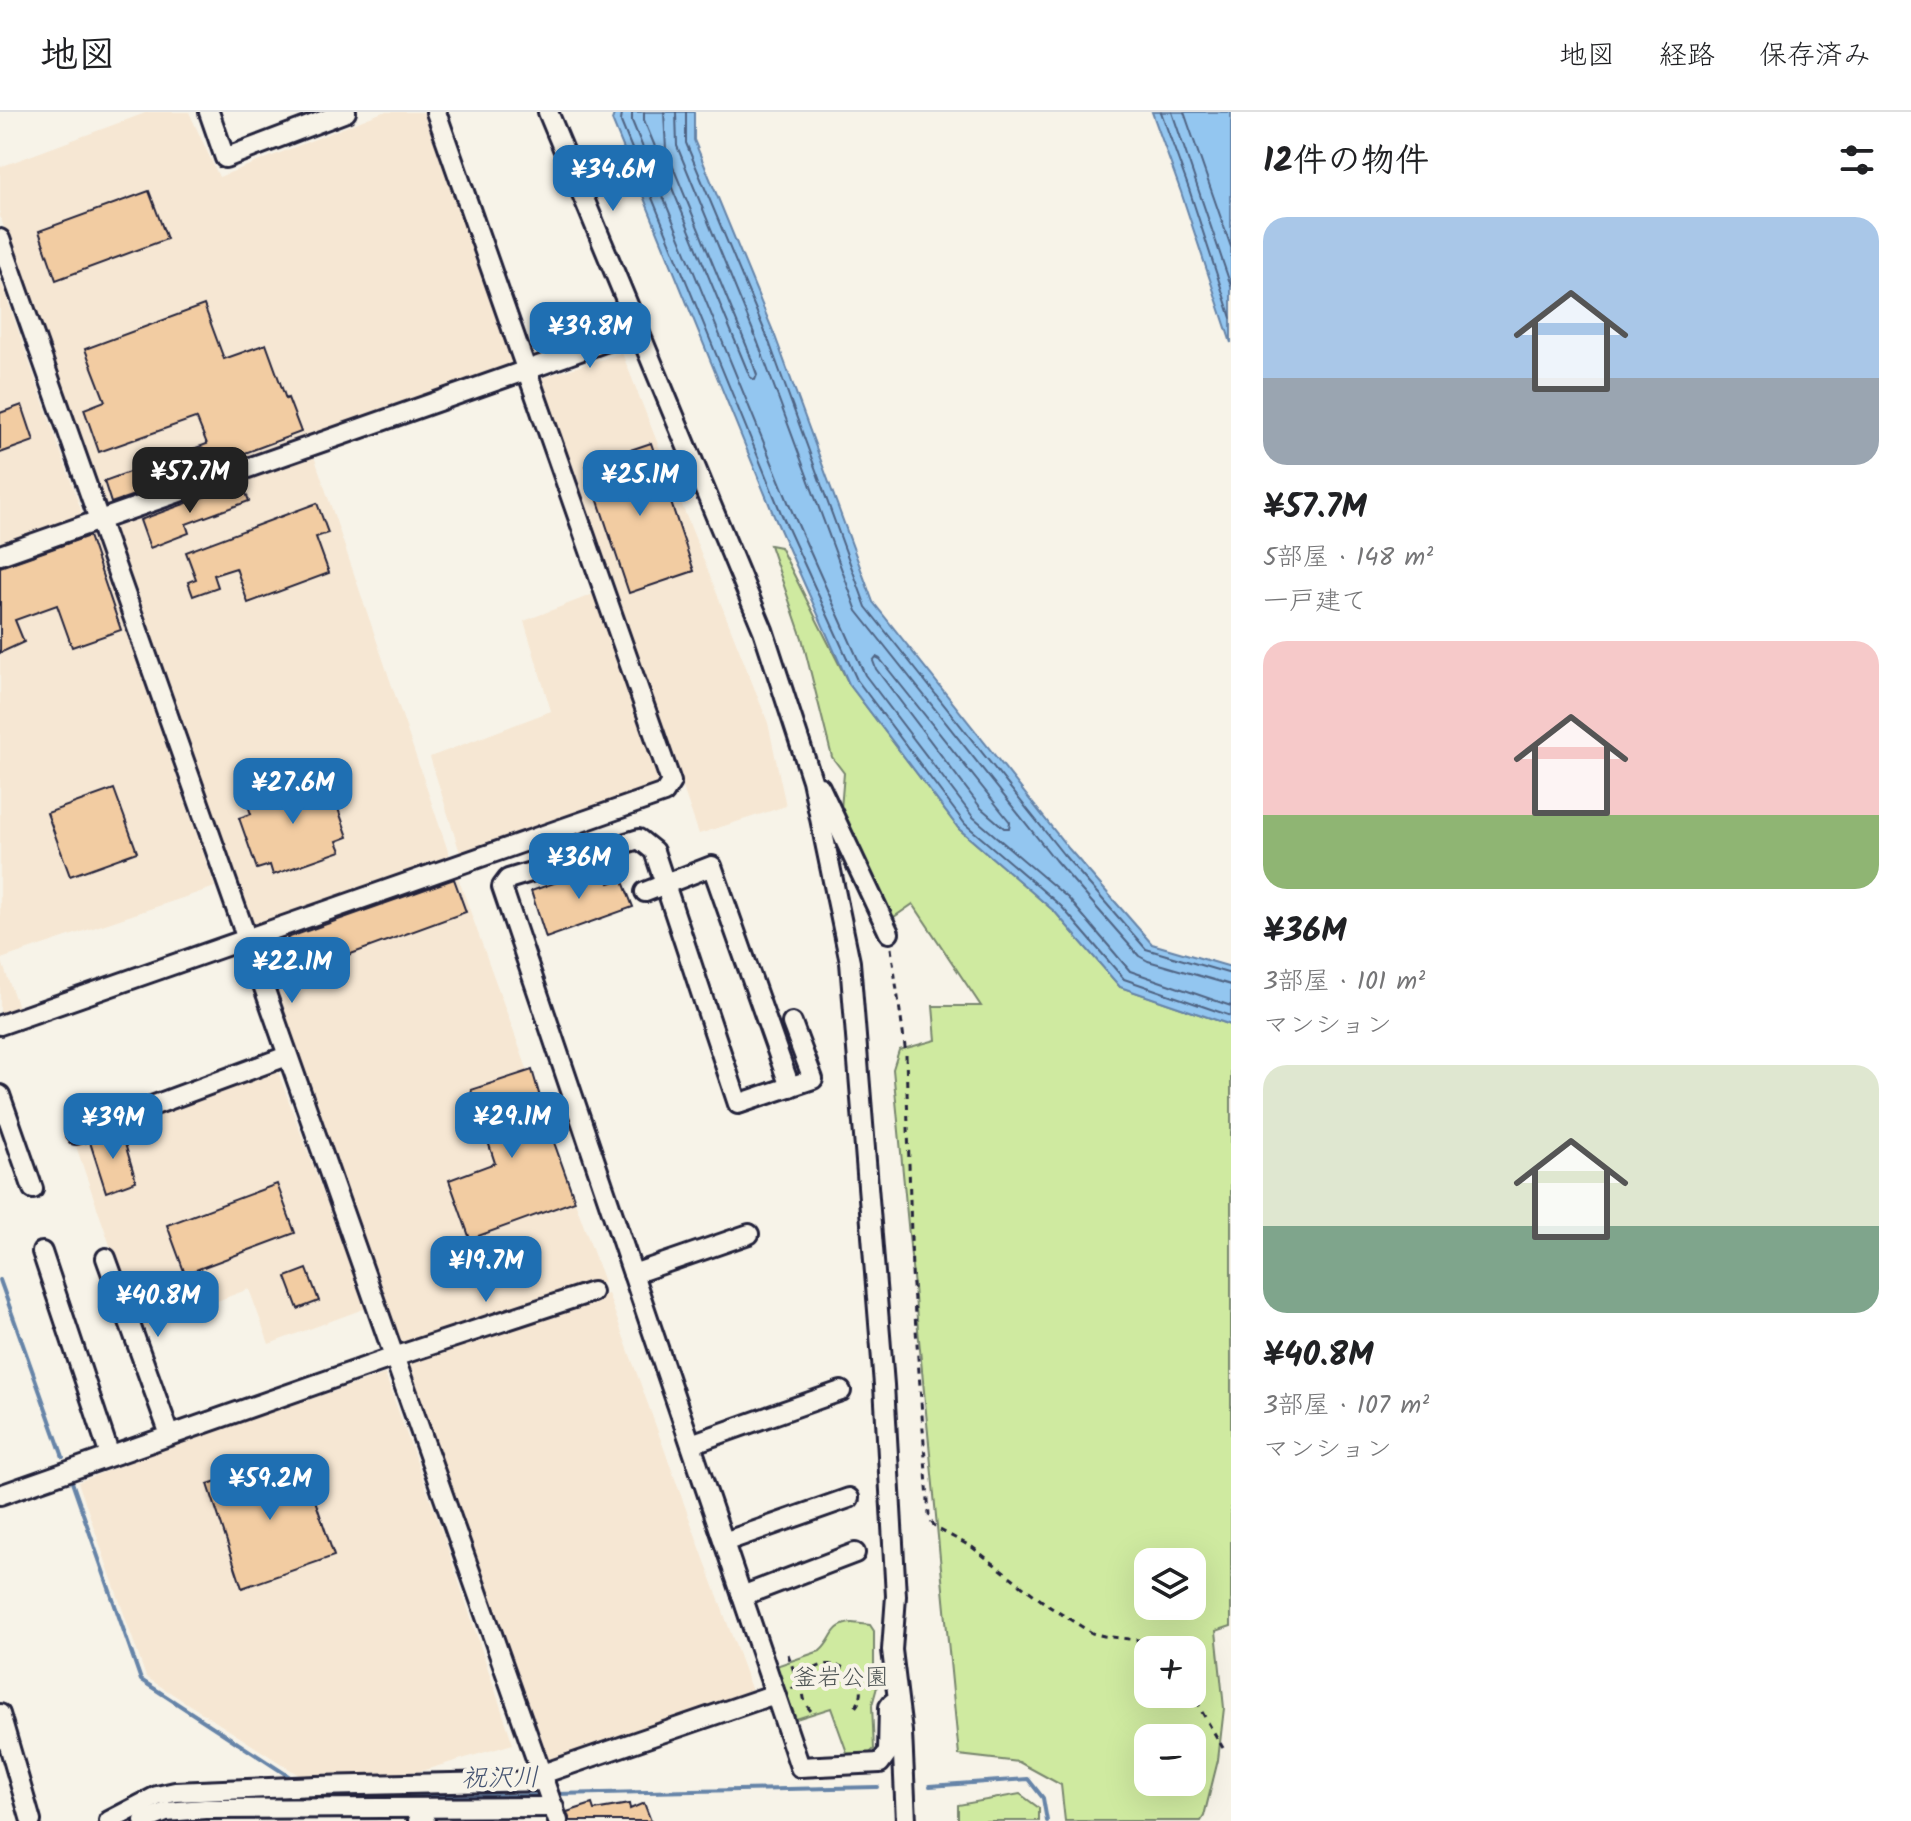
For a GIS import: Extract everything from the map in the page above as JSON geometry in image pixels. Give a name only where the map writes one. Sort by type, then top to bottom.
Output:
[{"type":"street","points":[[209,112],[225,158],[346,112]]},
{"type":"street","points":[[0,1025],[664,793],[671,782],[436,112]]},
{"type":"street","points":[[548,112],[763,630],[812,780],[850,962],[885,1400],[896,1596],[892,1650],[906,1821]]},
{"type":"street","points":[[0,239],[555,1811],[205,1800],[175,1792],[157,1796],[109,1821]]},
{"type":"street","points":[[0,555],[638,330]]},
{"type":"street","points":[[812,780],[823,790],[889,933]]},
{"type":"street","points":[[792,1023],[813,1079],[738,1104],[654,851],[639,839],[508,879],[502,887],[800,1767],[880,1763],[888,1752],[889,1707],[898,1694]]},
{"type":"street","points":[[645,892],[712,866],[790,1087]]},
{"type":"street","points":[[76,1134],[287,1056]]},
{"type":"street","points":[[0,1095],[33,1189]]},
{"type":"street","points":[[633,1274],[749,1234]]},
{"type":"street","points":[[42,1252],[110,1456]]},
{"type":"street","points":[[106,1258],[170,1435]]},
{"type":"street","points":[[0,1495],[394,1357],[592,1292]]},
{"type":"street","points":[[691,1444],[841,1391]]},
{"type":"street","points":[[724,1542],[849,1498]]},
{"type":"street","points":[[742,1596],[855,1553]]},
{"type":"street","points":[[144,1821],[205,1800],[292,1787],[544,1780],[775,1694]]},
{"type":"street","points":[[0,1714],[31,1821]]},
{"type":"street","points":[[418,1821],[425,1821]]},
{"type":"path","points":[[889,933],[906,1054],[912,1272],[929,1515],[938,1529],[972,1547],[1050,1607],[1092,1633],[1134,1640]]},
{"type":"path","points":[[788,1654],[799,1686]]},
{"type":"path","points":[[811,1711],[804,1698],[808,1678],[816,1669],[840,1664],[849,1669],[861,1687],[859,1704],[854,1709]]},
{"type":"path","points":[[775,1694],[805,1684]]},
{"type":"path","points":[[1200,1708],[1223,1748]]},
{"type":"shaded area","points":[[148,112],[189,112],[219,177],[383,112],[424,112],[513,364],[103,510],[0,216],[0,167]]},
{"type":"shaded area","points":[[0,278],[84,518],[0,548]]},
{"type":"shaded area","points":[[622,353],[768,723],[786,806],[699,834],[541,378]]},
{"type":"shaded area","points":[[314,456],[451,860],[250,932],[107,524]]},
{"type":"shaded area","points":[[92,532],[215,887],[1,959],[20,1013],[0,1020],[0,566]]},
{"type":"shaded area","points":[[596,593],[663,785],[461,856],[430,757],[551,711],[524,621]]},
{"type":"shaded area","points":[[456,872],[604,1282],[398,1350],[255,945]]},
{"type":"shaded area","points":[[277,1069],[366,1308],[269,1344],[249,1289],[139,1330],[76,1146]]},
{"type":"shaded area","points":[[608,1294],[753,1694],[546,1768],[405,1363]]},
{"type":"shaded area","points":[[385,1374],[444,1537],[513,1744],[394,1779],[305,1779],[146,1677],[78,1482],[185,1441]]},
{"type":"green space","points":[[770,545],[780,547],[849,684],[959,829],[1055,912],[1120,987],[1231,1025],[1231,1626],[1216,1631],[1224,1708],[1218,1760],[1201,1821],[1065,1821],[1061,1785],[1019,1762],[959,1755],[893,1069],[899,1050],[936,1040],[933,1006],[981,1006],[913,904],[891,919],[841,809],[844,773],[832,757],[802,638]]},
{"type":"green space","name":"釜岩公園","points":[[852,1623],[870,1625],[874,1631],[874,1677],[877,1687],[872,1705],[874,1749],[869,1754],[849,1758],[831,1708],[796,1719],[776,1666],[820,1651],[836,1630]]},
{"type":"green space","points":[[1020,1794],[1039,1808],[1039,1821],[958,1821],[958,1805]]},
{"type":"water","points":[[615,112],[694,112],[694,140],[775,336],[873,602],[1069,849],[1152,944],[1231,967],[1231,1025],[1120,987],[1055,912],[959,829],[849,684],[774,516],[612,120]]},
{"type":"water","points":[[1152,112],[1231,112],[1231,343],[1181,192]]},
{"type":"building","points":[[149,191],[167,239],[56,280],[39,231]]},
{"type":"building","points":[[204,305],[224,359],[266,344],[301,432],[111,503],[104,481],[207,444],[195,418],[99,452],[84,409],[105,401],[85,349]]},
{"type":"building","points":[[22,405],[34,441],[0,453],[0,413]]},
{"type":"building","points":[[651,443],[694,571],[629,593],[586,465]]},
{"type":"building","points":[[242,483],[249,501],[186,524],[189,533],[150,548],[140,520]]},
{"type":"building","points":[[317,503],[328,533],[316,537],[329,573],[248,603],[236,568],[214,575],[218,587],[193,596],[188,582],[196,579],[186,552]]},
{"type":"building","points":[[89,536],[121,630],[72,647],[57,605],[15,620],[24,642],[0,653],[0,567]]},
{"type":"building","points":[[313,775],[319,790],[330,786],[348,837],[337,841],[341,851],[273,875],[270,865],[257,869],[239,818],[251,814],[246,800]]},
{"type":"building","points":[[114,789],[137,852],[70,876],[47,813]]},
{"type":"building","points":[[602,866],[609,883],[622,879],[633,907],[546,938],[531,891]]},
{"type":"building","points":[[454,879],[466,912],[299,973],[287,938]]},
{"type":"building","points":[[532,1070],[575,1201],[470,1239],[449,1180],[495,1163],[471,1090]]},
{"type":"building","points":[[121,1130],[136,1181],[106,1192],[90,1142]]},
{"type":"building","points":[[277,1184],[295,1233],[185,1274],[167,1225]]},
{"type":"building","points":[[307,1269],[319,1301],[298,1309],[286,1277]]},
{"type":"building","points":[[280,1460],[285,1475],[304,1468],[334,1556],[242,1588],[208,1484]]},
{"type":"building","points":[[644,1803],[651,1821],[570,1821],[567,1812],[592,1804],[594,1810],[629,1804],[630,1809]]},
{"type":"waterway","points":[[0,1280],[63,1457]]},
{"type":"waterway","points":[[72,1482],[141,1680],[293,1779]]},
{"type":"waterway","name":"祝沢川","points":[[930,1786],[1028,1779],[1043,1798],[1047,1821]]},
{"type":"waterway","name":"祝沢川","points":[[556,1794],[878,1787]]},
{"type":"waterway","name":"祝沢川","points":[[232,1800],[543,1795]]},
{"type":"waterway","name":"祝沢川","points":[[172,1801],[199,1801]]}]
